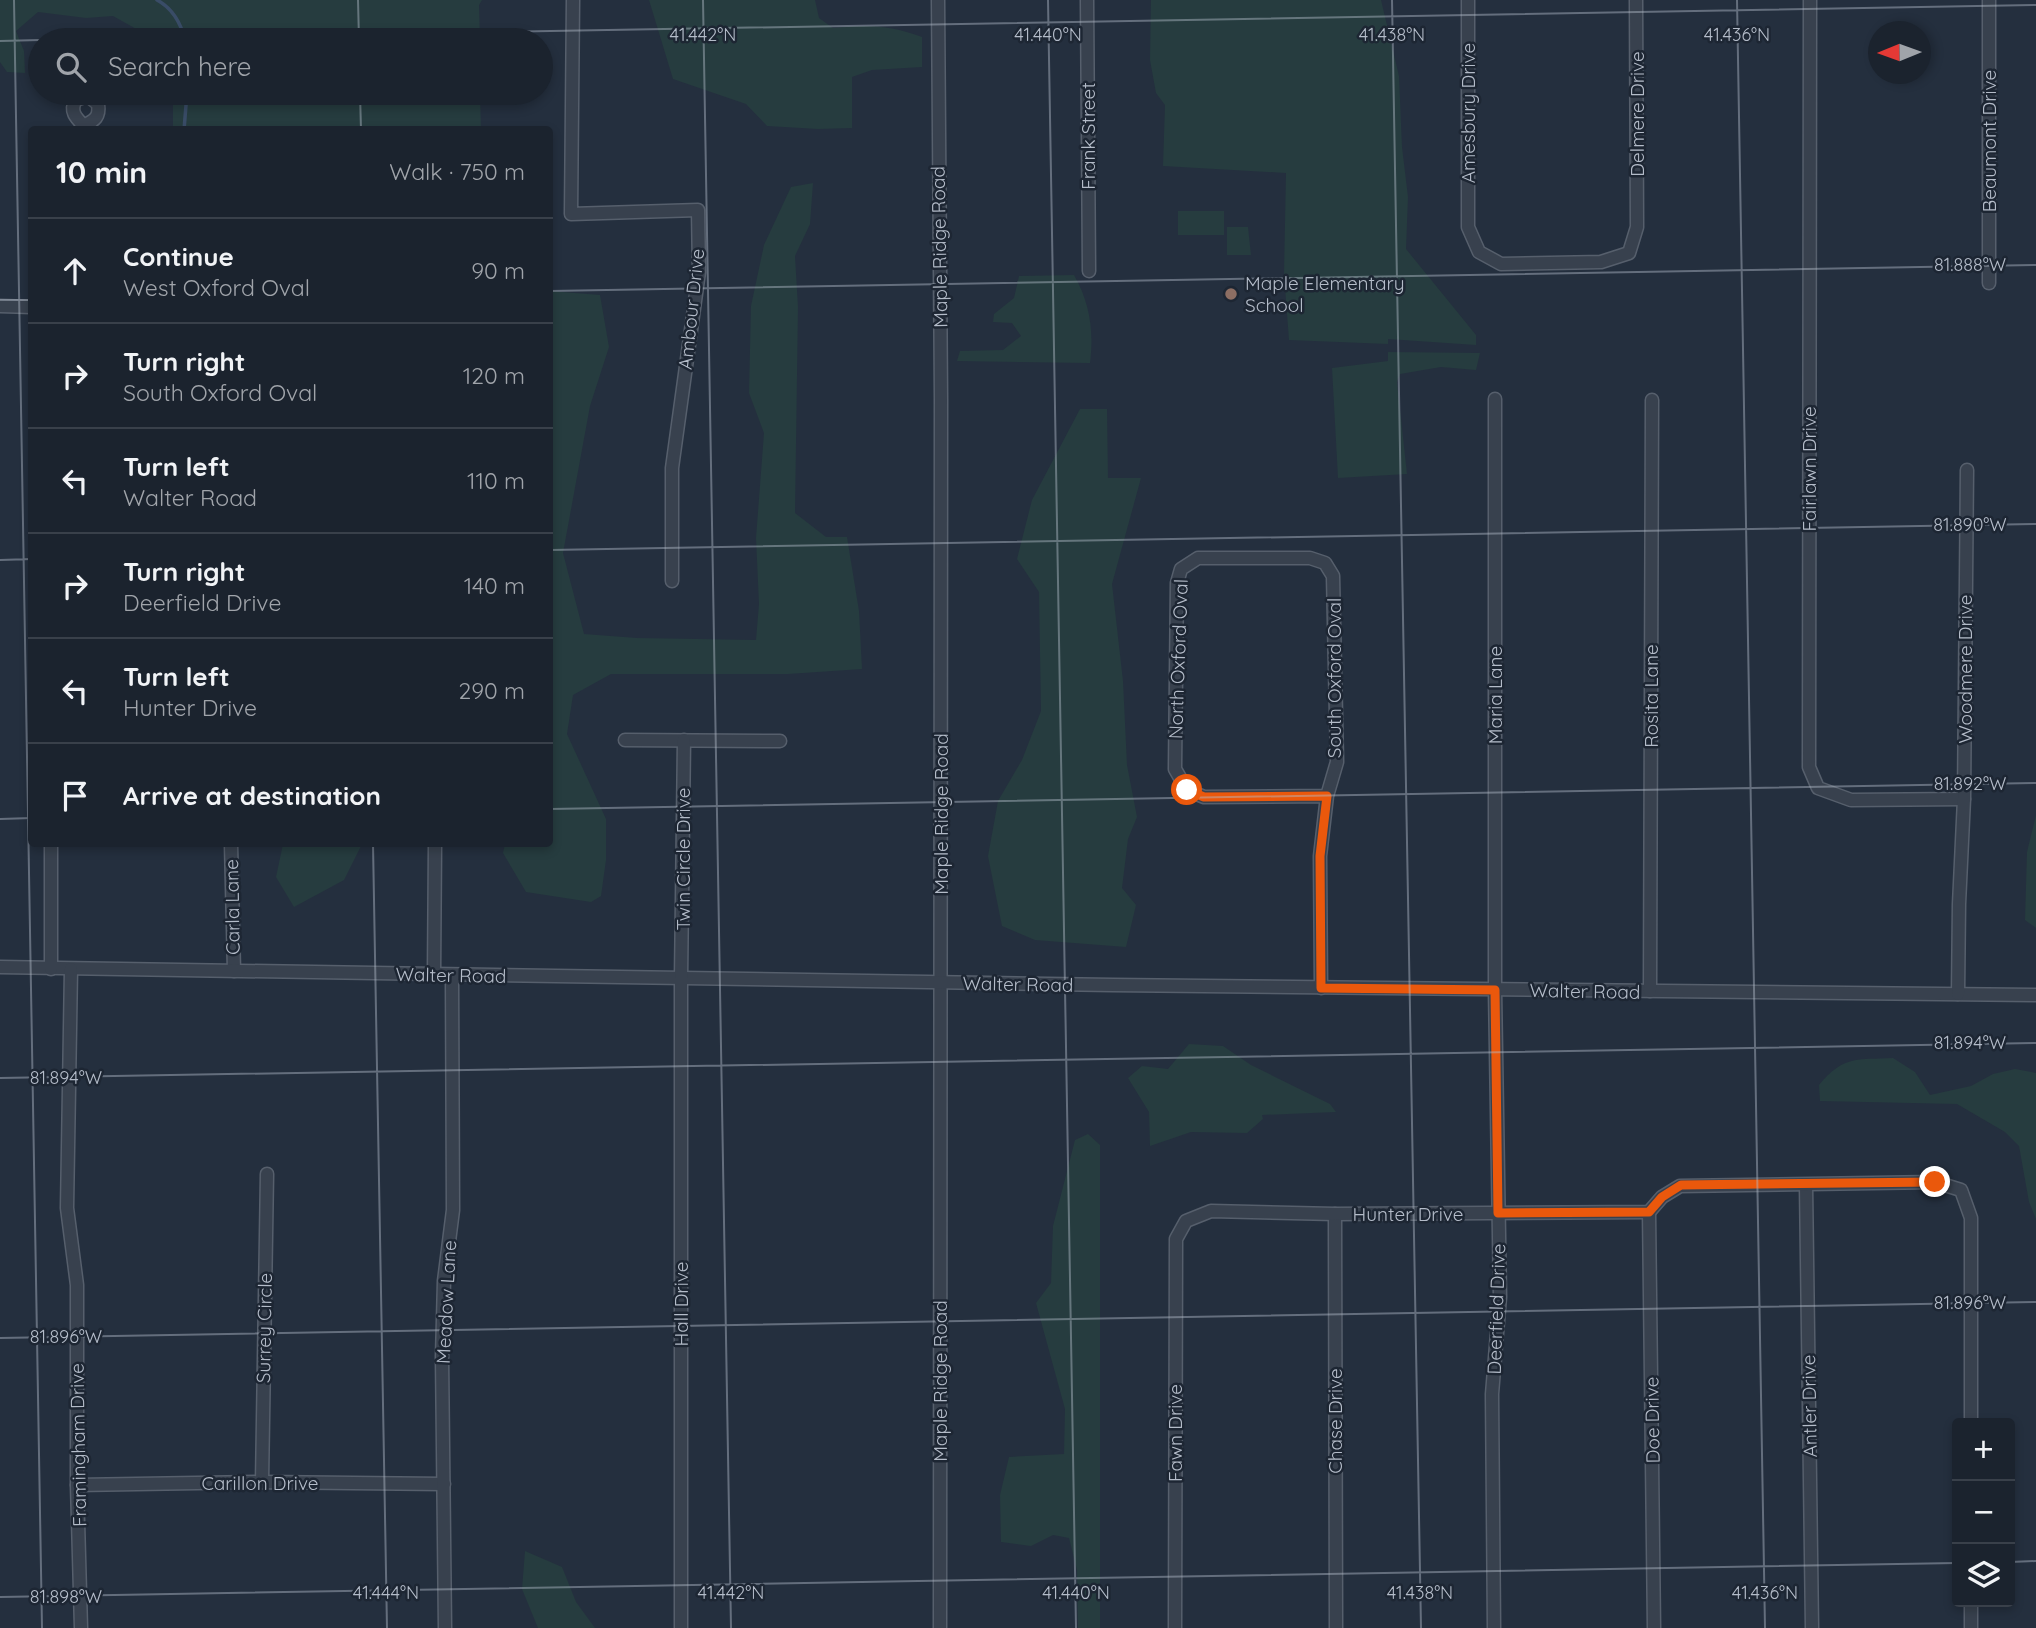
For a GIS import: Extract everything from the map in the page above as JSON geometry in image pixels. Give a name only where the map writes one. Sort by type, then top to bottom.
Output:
[{"type":"street","name":"Ambour Drive","points":[[573,0],[570,214],[698,210],[699,272],[672,468],[672,581]]},
{"type":"street","name":"Maple Ridge Road","points":[[939,0],[940,1628]]},
{"type":"street","name":"Frank Street","points":[[1087,0],[1089,271]]},
{"type":"street","name":"Amesbury Drive","points":[[1468,0],[1468,227],[1479,252],[1501,264],[1601,262],[1629,253],[1637,228]]},
{"type":"street","name":"Delmere Drive","points":[[1636,0],[1637,228]]},
{"type":"street","name":"Fairlawn Drive","points":[[1810,0],[1809,766],[1818,788],[1851,800],[1964,799]]},
{"type":"street","name":"Beaumont Drive","points":[[1989,0],[1989,283]]},
{"type":"street","points":[[0,306],[28,306]]},
{"type":"street","name":"Maria Lane","points":[[1495,399],[1495,990]]},
{"type":"street","name":"Rosita Lane","points":[[1650,991],[1652,400]]},
{"type":"street","name":"Woodmere Drive","points":[[1958,994],[1964,799],[1967,470]]},
{"type":"street","name":"South Oxford Oval","points":[[1198,558],[1310,558],[1325,563],[1334,576],[1337,762],[1327,796],[1320,856],[1321,988]]},
{"type":"street","name":"North Oxford Oval","points":[[1198,558],[1181,569],[1177,583],[1175,769],[1187,790],[1204,797],[1327,796]]},
{"type":"street","points":[[625,740],[780,741]]},
{"type":"street","name":"Twin Circle Drive","points":[[681,979],[684,740]]},
{"type":"street","points":[[51,847],[51,969]]},
{"type":"street","name":"Carla Lane","points":[[231,847],[234,971]]},
{"type":"street","points":[[434,975],[435,847]]},
{"type":"street","name":"Walter Road","points":[[0,967],[1321,988],[2036,995]]},
{"type":"street","name":"Framingham Drive","points":[[71,969],[67,1208],[77,1285],[77,1485],[81,1628]]},
{"type":"street","name":"Meadow Lane","points":[[445,1628],[444,1281],[453,1210],[452,975]]},
{"type":"street","name":"Hall Drive","points":[[681,979],[681,1628]]},
{"type":"street","name":"Deerfield Drive","points":[[1494,1628],[1492,1394],[1500,1297],[1495,990]]},
{"type":"street","name":"Surrey Circle","points":[[262,1482],[267,1174]]},
{"type":"street","points":[[1649,1212],[1662,1197],[1681,1185],[1935,1182],[1961,1190],[1971,1218],[1971,1418]]},
{"type":"street","name":"Antler Drive","points":[[1806,1185],[1812,1628]]},
{"type":"street","name":"Hunter Drive","points":[[1176,1239],[1186,1221],[1211,1211],[1335,1214],[1649,1212]]},
{"type":"street","name":"Doe Drive","points":[[1649,1212],[1654,1628]]},
{"type":"street","name":"Chase Drive","points":[[1335,1214],[1336,1628]]},
{"type":"street","name":"Fawn Drive","points":[[1175,1628],[1176,1239]]},
{"type":"street","name":"Carillon Drive","points":[[77,1485],[262,1482],[444,1484]]},
{"type":"street","points":[[1971,1607],[1971,1628]]},
{"type":"green space","points":[[0,0],[482,0],[479,5],[480,28],[134,28],[113,16],[86,18],[38,12],[16,31],[24,51],[25,73],[7,72],[0,62]]},
{"type":"green space","points":[[649,0],[815,0],[819,18],[833,28],[878,26],[922,37],[922,67],[872,70],[852,77],[852,128],[767,126],[746,104],[673,79]]},
{"type":"green space","points":[[1151,0],[1381,0],[1399,76],[1402,147],[1408,197],[1406,249],[1476,335],[1476,345],[1388,339],[1388,344],[1289,340],[1284,274],[1286,173],[1163,166],[1165,105],[1156,93],[1150,60]]},
{"type":"green space","points":[[173,105],[480,105],[481,126],[173,126]]},
{"type":"green space","points":[[813,183],[810,224],[795,256],[798,307],[795,513],[826,537],[847,537],[859,611],[862,669],[788,674],[611,674],[573,695],[567,734],[606,819],[606,860],[601,896],[591,902],[526,892],[503,853],[504,847],[553,847],[553,291],[600,295],[609,347],[590,406],[563,553],[584,634],[637,638],[756,640],[759,604],[756,538],[764,433],[749,393],[751,306],[764,245],[791,187]]},
{"type":"green space","points":[[1178,211],[1224,211],[1224,235],[1178,235]]},
{"type":"green space","points":[[1227,227],[1248,227],[1251,255],[1227,255]]},
{"type":"green space","points":[[1074,275],[1090,318],[1090,363],[957,361],[960,351],[1003,350],[1021,336],[1012,323],[993,322],[994,314],[1014,298],[1019,276]]},
{"type":"green space","points":[[1388,352],[1480,353],[1476,370],[1441,367],[1400,374],[1397,382],[1407,474],[1338,478],[1332,368],[1388,361]]},
{"type":"green space","points":[[1080,409],[1107,409],[1108,478],[1141,478],[1112,584],[1123,681],[1127,765],[1137,817],[1128,839],[1122,888],[1136,905],[1126,947],[1035,940],[1002,926],[988,856],[998,801],[1022,760],[1041,711],[1039,592],[1017,559],[1032,500]]},
{"type":"green space","points":[[2036,815],[2036,928],[2025,920],[2027,852]]},
{"type":"green space","points":[[282,847],[360,847],[344,880],[294,907],[276,877]]},
{"type":"green space","points":[[1189,1044],[1223,1046],[1251,1065],[1330,1104],[1336,1112],[1262,1115],[1263,1119],[1247,1133],[1191,1132],[1150,1146],[1149,1112],[1128,1078],[1142,1066],[1168,1069]]},
{"type":"green space","points":[[1893,1058],[1915,1072],[1930,1095],[1971,1086],[1993,1074],[2015,1069],[2036,1073],[2036,1219],[2029,1202],[2019,1146],[2005,1132],[1957,1104],[1820,1101],[1819,1085],[1836,1068],[1852,1061]]},
{"type":"green space","points":[[1088,1134],[1100,1145],[1100,1628],[1078,1628],[1077,1570],[1069,1538],[1053,1535],[1031,1546],[1001,1542],[1000,1495],[1009,1457],[1064,1454],[1065,1409],[1036,1303],[1051,1283],[1053,1226],[1075,1140]]},
{"type":"green space","points":[[525,1551],[562,1567],[576,1602],[595,1628],[538,1628],[522,1589]]},
{"type":"waterway","points":[[157,0],[167,7],[181,28]]},
{"type":"waterway","points":[[184,126],[186,105]]},
{"type":"place","name":"Maple Elementary School","points":[[1231,294]]},
{"type":"route","points":[[1187,790],[1204,797],[1327,796],[1320,856],[1321,988],[1495,990],[1498,1213],[1649,1212],[1662,1197],[1681,1185],[1935,1182]]}]
